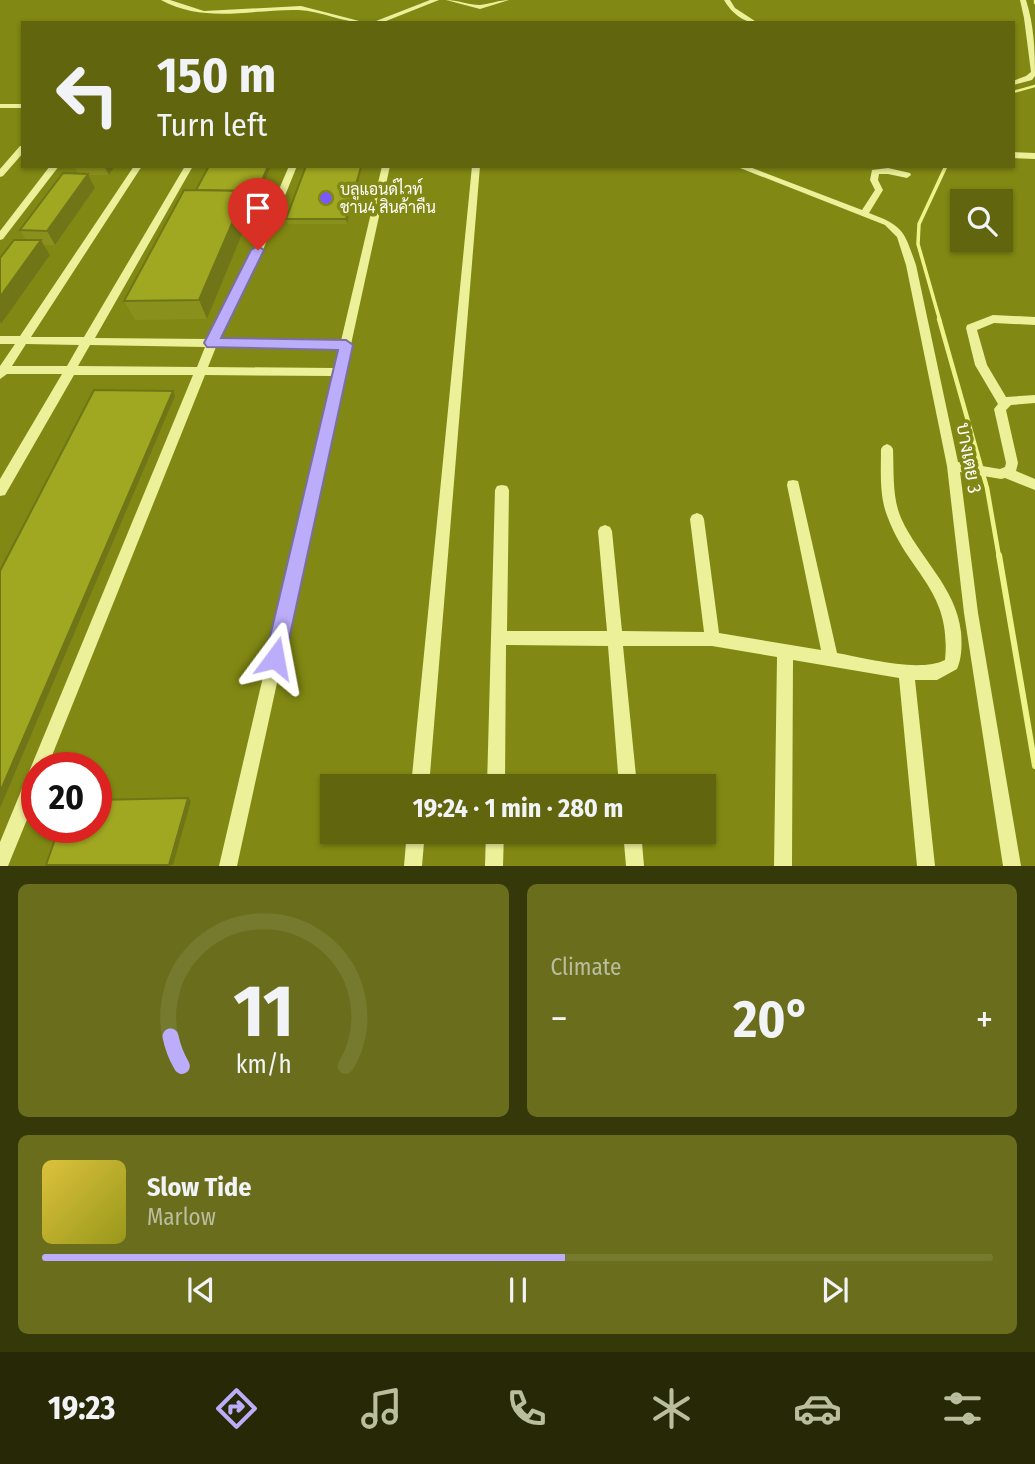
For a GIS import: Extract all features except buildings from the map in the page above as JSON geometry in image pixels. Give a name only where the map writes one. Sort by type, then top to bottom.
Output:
[{"type":"street","points":[[164,0],[196,11],[214,13],[301,8],[356,21]]},
{"type":"street","points":[[296,0],[301,8]]},
{"type":"street","points":[[379,21],[436,0]]},
{"type":"street","points":[[449,0],[480,7],[506,0]]},
{"type":"street","points":[[727,0],[732,9],[752,21]]},
{"type":"street","points":[[1015,82],[1029,78],[1035,72],[1029,41],[1030,26],[1023,0]]},
{"type":"street","points":[[0,106],[21,106]]},
{"type":"street","points":[[0,174],[21,150]]},
{"type":"street","points":[[1015,155],[1035,156]]},
{"type":"street","points":[[0,237],[53,168]]},
{"type":"street","points":[[1,372],[137,168]]},
{"type":"street","points":[[0,491],[188,168]]},
{"type":"street","points":[[45,752],[200,371],[258,250],[292,168]]},
{"type":"street","points":[[228,866],[386,168]]},
{"type":"street","points":[[421,774],[476,168]]},
{"type":"street","name":"บางเตย 3","points":[[761,170],[888,223],[901,236],[911,265],[953,466],[971,613],[1012,866]]},
{"type":"street","points":[[863,214],[879,190],[874,180],[875,172],[888,171],[907,175]]},
{"type":"street","points":[[1004,404],[981,365],[971,328],[993,319],[1035,321]]},
{"type":"street","points":[[0,341],[346,345]]},
{"type":"street","points":[[1,372],[340,372]]},
{"type":"street","points":[[1000,473],[1012,463],[1000,409],[1013,400],[1035,398]]},
{"type":"street","points":[[499,638],[712,639],[906,672],[937,672],[952,664],[956,644],[947,599],[895,522],[890,497],[887,449]]},
{"type":"street","points":[[953,466],[1000,473],[1035,485]]},
{"type":"street","points":[[793,485],[830,658]]},
{"type":"street","points":[[496,774],[502,490]]},
{"type":"street","points":[[697,519],[712,639]]},
{"type":"street","points":[[605,531],[627,774]]},
{"type":"street","points":[[783,866],[785,650]]},
{"type":"street","points":[[906,672],[926,866]]},
{"type":"street","points":[[0,864],[21,812]]},
{"type":"street","points":[[413,866],[415,844]]},
{"type":"street","points":[[494,866],[495,844]]},
{"type":"street","points":[[633,844],[635,866]]},
{"type":"waterway","points":[[1015,91],[1035,86]]},
{"type":"waterway","points":[[940,321],[918,244],[919,224],[945,168]]},
{"type":"waterway","points":[[939,319],[987,488],[999,557]]},
{"type":"waterway","points":[[999,555],[1035,766]]},
{"type":"place","name":"บลูแอนด์ไวท์ ชาน4 สินค้าคืน","points":[[326,198]]},
{"type":"route","points":[[258,250],[212,343],[346,345],[275,658]]}]
